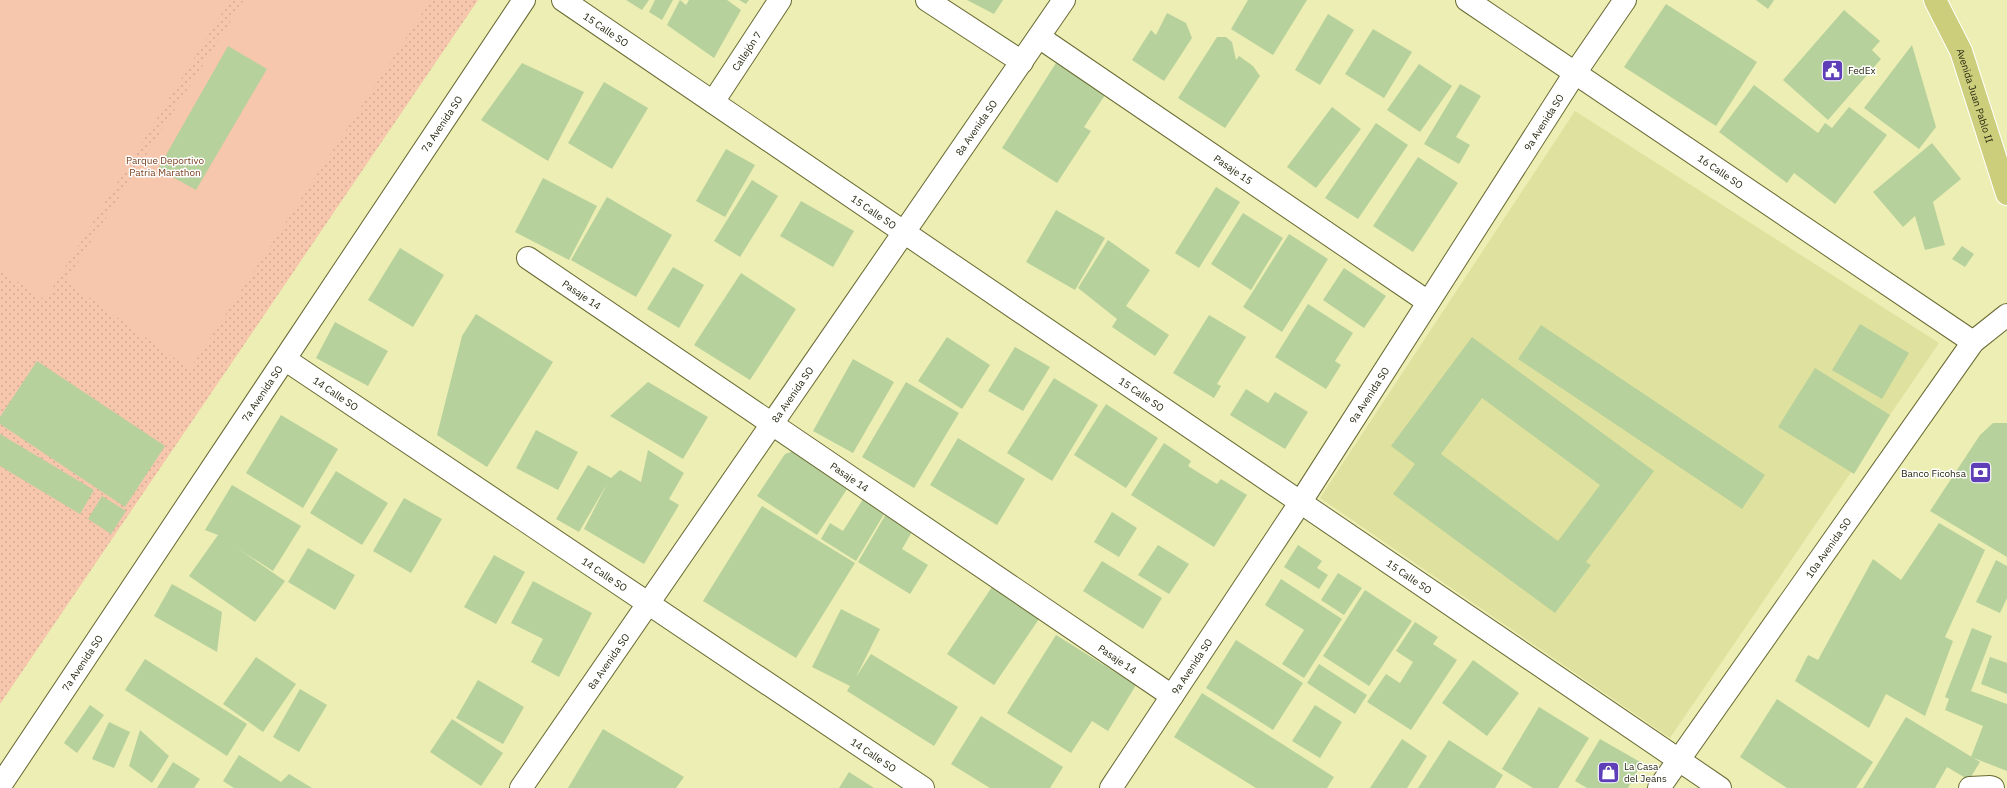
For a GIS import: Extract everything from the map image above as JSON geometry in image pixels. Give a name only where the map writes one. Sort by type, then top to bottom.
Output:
[{"type":"highway","name":"Avenida Juan Pablo II","points":[[1935,0],[1961,51],[2007,194]]},
{"type":"street","name":"7a Avenida SO","points":[[7,782],[524,0]]},
{"type":"street","name":"15 Calle SO","points":[[563,0],[1720,788]]},
{"type":"street","name":"Callejón 7","points":[[713,102],[780,0]]},
{"type":"street","points":[[926,0],[1022,62]]},
{"type":"street","name":"8a Avenida SO","points":[[521,788],[1064,0]]},
{"type":"street","name":"16 Calle SO","points":[[1467,0],[1974,342]]},
{"type":"street","name":"9a Avenida SO","points":[[1111,788],[1300,502],[1575,73],[1625,0]]},
{"type":"street","name":"Pasaje 15","points":[[1039,37],[1428,302]]},
{"type":"street","name":"Pasaje 14","points":[[528,258],[1172,696]]},
{"type":"street","name":"10a Avenida SO","points":[[1659,788],[1678,759],[1974,342],[2007,315]]},
{"type":"street","name":"14 Calle SO","points":[[286,360],[923,788]]},
{"type":"street","points":[[1970,788],[1990,786],[1993,788]]},
{"type":"shaded area","points":[[1575,111],[1939,343],[1670,738],[1320,498]]},
{"type":"green space","name":"Parque Deportivo Patria Marathon","points":[[0,0],[478,0],[0,704]]},
{"type":"green space","points":[[0,0],[230,0],[45,300],[0,270]]},
{"type":"green space","points":[[244,0],[431,0],[190,369],[66,281]]},
{"type":"building","points":[[626,0],[649,0],[642,10]]},
{"type":"building","points":[[655,0],[673,0],[662,20],[649,12]]},
{"type":"building","points":[[680,0],[686,5],[689,0],[727,0],[741,10],[714,58],[667,25]]},
{"type":"building","points":[[739,0],[749,0],[746,4]]},
{"type":"building","points":[[967,0],[1003,0],[994,14]]},
{"type":"building","points":[[1248,0],[1307,0],[1273,55],[1231,29]]},
{"type":"building","points":[[1756,0],[1774,0],[1768,9]]},
{"type":"building","points":[[1666,4],[1757,62],[1716,126],[1624,67]]},
{"type":"building","name":"FedEx","points":[[1844,10],[1880,41],[1872,50],[1881,59],[1828,120],[1783,80]]},
{"type":"building","points":[[1167,13],[1186,23],[1192,38],[1164,81],[1132,60],[1151,30],[1156,35]]},
{"type":"building","points":[[1328,14],[1354,30],[1320,85],[1295,70]]},
{"type":"building","points":[[1373,29],[1412,52],[1384,98],[1345,74]]},
{"type":"building","points":[[1217,37],[1226,37],[1232,42],[1236,60],[1239,56],[1253,66],[1260,76],[1225,128],[1178,98]]},
{"type":"building","points":[[1912,45],[1936,127],[1919,149],[1864,108]]},
{"type":"building","points":[[228,46],[267,69],[196,190],[158,169]]},
{"type":"building","points":[[522,63],[584,92],[548,161],[481,120]]},
{"type":"building","points":[[1056,63],[1105,95],[1084,127],[1091,131],[1057,183],[1002,148]]},
{"type":"building","points":[[1419,64],[1452,86],[1420,132],[1387,110]]},
{"type":"building","points":[[604,82],[648,108],[612,169],[568,143]]},
{"type":"building","points":[[1460,84],[1481,96],[1456,137],[1470,145],[1459,164],[1424,144]]},
{"type":"building","points":[[1754,85],[1818,133],[1825,123],[1832,128],[1849,107],[1887,135],[1835,204],[1794,173],[1787,183],[1719,132]]},
{"type":"building","points":[[1332,107],[1361,129],[1316,188],[1287,167]]},
{"type":"building","points":[[1376,123],[1408,145],[1358,219],[1325,198]]},
{"type":"building","points":[[1932,143],[1961,179],[1933,202],[1945,245],[1925,250],[1915,216],[1903,227],[1873,192]]},
{"type":"building","points":[[726,149],[755,165],[725,217],[696,201]]},
{"type":"building","points":[[1418,157],[1458,183],[1413,252],[1373,226]]},
{"type":"building","points":[[543,178],[597,206],[569,260],[515,232]]},
{"type":"building","points":[[752,180],[778,196],[740,257],[714,241]]},
{"type":"building","points":[[1216,187],[1240,202],[1199,268],[1175,253]]},
{"type":"building","points":[[607,197],[672,235],[636,297],[571,260]]},
{"type":"building","points":[[801,201],[854,231],[833,267],[780,236]]},
{"type":"building","points":[[1056,210],[1105,238],[1075,290],[1026,262]]},
{"type":"building","points":[[1243,213],[1283,238],[1251,290],[1211,264]]},
{"type":"building","points":[[1289,234],[1328,259],[1282,332],[1243,307]]},
{"type":"building","points":[[1108,240],[1150,270],[1126,306],[1169,335],[1155,356],[1112,327],[1117,319],[1078,288]]},
{"type":"building","points":[[1962,246],[1974,254],[1965,267],[1952,259]]},
{"type":"building","points":[[400,248],[444,275],[413,327],[368,300]]},
{"type":"building","points":[[673,267],[704,285],[679,328],[647,309]]},
{"type":"building","points":[[1344,268],[1386,296],[1364,328],[1323,300]]},
{"type":"building","points":[[741,273],[796,309],[750,380],[694,345]]},
{"type":"building","points":[[1308,304],[1353,333],[1335,361],[1341,365],[1326,389],[1275,357]]},
{"type":"building","points":[[476,314],[553,362],[487,467],[437,435],[462,336]]},
{"type":"building","points":[[1209,315],[1246,337],[1217,384],[1221,386],[1214,398],[1173,373]]},
{"type":"building","points":[[335,322],[388,351],[368,386],[316,358]]},
{"type":"building","points":[[1860,324],[1909,353],[1882,399],[1832,370]]},
{"type":"building","points":[[1541,325],[1765,475],[1742,509],[1518,359]]},
{"type":"building","points":[[947,337],[990,365],[962,409],[918,381]]},
{"type":"building","points":[[1472,337],[1654,471],[1586,562],[1591,565],[1555,613],[1393,494],[1415,464],[1391,446]],"holes":[[[1482,398],[1600,485],[1558,541],[1441,454]]]},
{"type":"building","points":[[1015,347],[1050,367],[1023,411],[988,391]]},
{"type":"building","points":[[853,359],[894,382],[853,453],[813,431]]},
{"type":"building","points":[[37,361],[165,446],[125,507],[0,424],[0,417]]},
{"type":"building","points":[[1815,368],[1890,415],[1854,474],[1778,427]]},
{"type":"building","points":[[1054,378],[1098,405],[1052,481],[1007,453]]},
{"type":"building","points":[[648,382],[708,417],[683,459],[610,416]]},
{"type":"building","points":[[906,382],[959,413],[914,488],[862,457]]},
{"type":"building","points":[[1246,389],[1268,403],[1275,392],[1308,412],[1285,449],[1230,415]]},
{"type":"building","points":[[1106,404],[1158,438],[1126,488],[1074,455]]},
{"type":"building","points":[[281,415],[338,449],[303,508],[246,473]]},
{"type":"building","name":"Banco Ficohsa","points":[[1993,423],[2007,423],[2007,557],[1930,511],[1980,435]]},
{"type":"building","points":[[536,430],[578,452],[558,490],[516,468]]},
{"type":"building","points":[[0,434],[94,490],[80,514],[0,466]]},
{"type":"building","points":[[958,438],[1025,479],[997,525],[930,485]]},
{"type":"building","points":[[1164,443],[1191,461],[1188,466],[1217,484],[1221,479],[1247,495],[1214,547],[1131,495]]},
{"type":"building","points":[[799,449],[851,483],[817,535],[757,496],[785,454]]},
{"type":"building","points":[[648,450],[684,473],[669,499],[679,505],[644,564],[584,529],[607,484],[579,532],[556,519],[588,465],[611,478],[620,470],[641,482]]},
{"type":"building","points":[[336,471],[388,503],[362,545],[310,513]]},
{"type":"building","points":[[232,485],[301,526],[273,571],[237,548],[285,581],[255,622],[189,576],[218,535],[205,530]]},
{"type":"building","points":[[102,496],[126,511],[111,534],[88,519]]},
{"type":"building","points":[[865,496],[887,509],[856,561],[821,539],[830,523],[843,531]]},
{"type":"building","points":[[404,498],[442,519],[411,573],[373,551]]},
{"type":"building","points":[[762,506],[855,563],[796,658],[703,601]]},
{"type":"building","points":[[1112,512],[1137,528],[1119,557],[1094,542]]},
{"type":"building","points":[[886,514],[913,530],[902,549],[928,565],[910,594],[858,562]]},
{"type":"building","points":[[1939,523],[1985,550],[1945,637],[1953,641],[1925,716],[1886,694],[1869,728],[1795,681],[1808,655],[1818,660],[1873,559],[1901,580]]},
{"type":"building","points":[[1158,545],[1189,564],[1169,594],[1138,575]]},
{"type":"building","points":[[1298,545],[1322,561],[1317,568],[1328,575],[1319,589],[1284,567]]},
{"type":"building","points":[[308,548],[355,575],[335,610],[288,582]]},
{"type":"building","points":[[494,555],[525,572],[496,624],[464,607]]},
{"type":"building","points":[[1996,560],[2007,566],[2007,598],[2000,613],[1976,602]]},
{"type":"building","points":[[1102,561],[1162,598],[1143,629],[1083,591]]},
{"type":"building","points":[[1338,573],[1362,588],[1344,615],[1321,600]]},
{"type":"building","points":[[1281,579],[1342,619],[1304,678],[1282,664],[1304,630],[1265,605]]},
{"type":"building","points":[[533,581],[592,613],[559,677],[531,662],[543,639],[511,623]]},
{"type":"building","points":[[172,584],[222,612],[217,652],[154,616]]},
{"type":"building","points":[[992,587],[1039,619],[994,685],[947,654]]},
{"type":"building","points":[[1365,590],[1412,621],[1369,686],[1323,656]]},
{"type":"building","points":[[841,609],[880,629],[856,677],[871,654],[958,707],[934,746],[847,691],[850,686],[812,667]]},
{"type":"building","points":[[1415,622],[1438,637],[1433,644],[1457,660],[1411,730],[1367,702],[1386,674],[1400,683],[1413,662],[1396,651]]},
{"type":"building","points":[[1972,628],[1992,636],[1971,691],[2007,704],[2007,771],[1971,757],[1983,726],[1945,710],[1949,699],[1945,697]]},
{"type":"building","points":[[1056,635],[1136,685],[1108,731],[1092,721],[1071,753],[1007,713]]},
{"type":"building","points":[[1236,640],[1303,683],[1273,730],[1206,688]]},
{"type":"building","points":[[256,657],[296,684],[263,732],[223,704]]},
{"type":"building","points":[[1990,657],[2007,663],[2007,694],[1981,684]]},
{"type":"building","points":[[145,659],[247,724],[227,756],[125,690]]},
{"type":"building","points":[[1473,660],[1519,693],[1487,736],[1442,703]]},
{"type":"building","points":[[1319,664],[1367,695],[1355,714],[1307,683]]},
{"type":"building","points":[[478,680],[524,707],[503,744],[456,718]]},
{"type":"building","points":[[300,689],[327,705],[299,752],[273,737]]},
{"type":"building","points":[[1202,693],[1334,777],[1327,788],[1256,788],[1174,737]]},
{"type":"building","points":[[1777,699],[1873,762],[1856,788],[1787,788],[1740,757]]},
{"type":"building","points":[[90,705],[104,715],[77,753],[64,743]]},
{"type":"building","points":[[1315,705],[1342,722],[1320,758],[1292,741]]},
{"type":"building","points":[[1539,707],[1589,738],[1558,788],[1533,788],[1502,769]]},
{"type":"building","points":[[981,716],[1063,767],[1050,788],[990,788],[951,764]]},
{"type":"building","points":[[1906,717],[1980,762],[1969,780],[1947,767],[1935,788],[1863,788]]},
{"type":"building","points":[[452,719],[503,753],[481,786],[430,752]]},
{"type":"building","points":[[109,722],[130,732],[114,768],[92,759]]},
{"type":"building","points":[[603,729],[684,777],[676,788],[568,788]]},
{"type":"building","points":[[140,730],[169,756],[152,783],[129,766]]},
{"type":"building","points":[[1402,739],[1427,756],[1407,788],[1370,788]]},
{"type":"building","name":"La Casa del Jeans","points":[[1600,739],[1642,763],[1628,788],[1587,788],[1575,781]]},
{"type":"building","points":[[1449,740],[1503,775],[1495,788],[1418,788]]},
{"type":"building","points":[[239,755],[281,782],[289,774],[312,788],[234,788],[223,781]]},
{"type":"building","points":[[173,762],[200,779],[194,788],[157,788]]},
{"type":"building","points":[[849,772],[874,788],[839,788]]},
{"type":"place","name":"FedEx","points":[[1832,70]]},
{"type":"place","name":"Banco Ficohsa","points":[[1981,473]]},
{"type":"place","name":"La Casa del Jeans","points":[[1609,772]]}]
